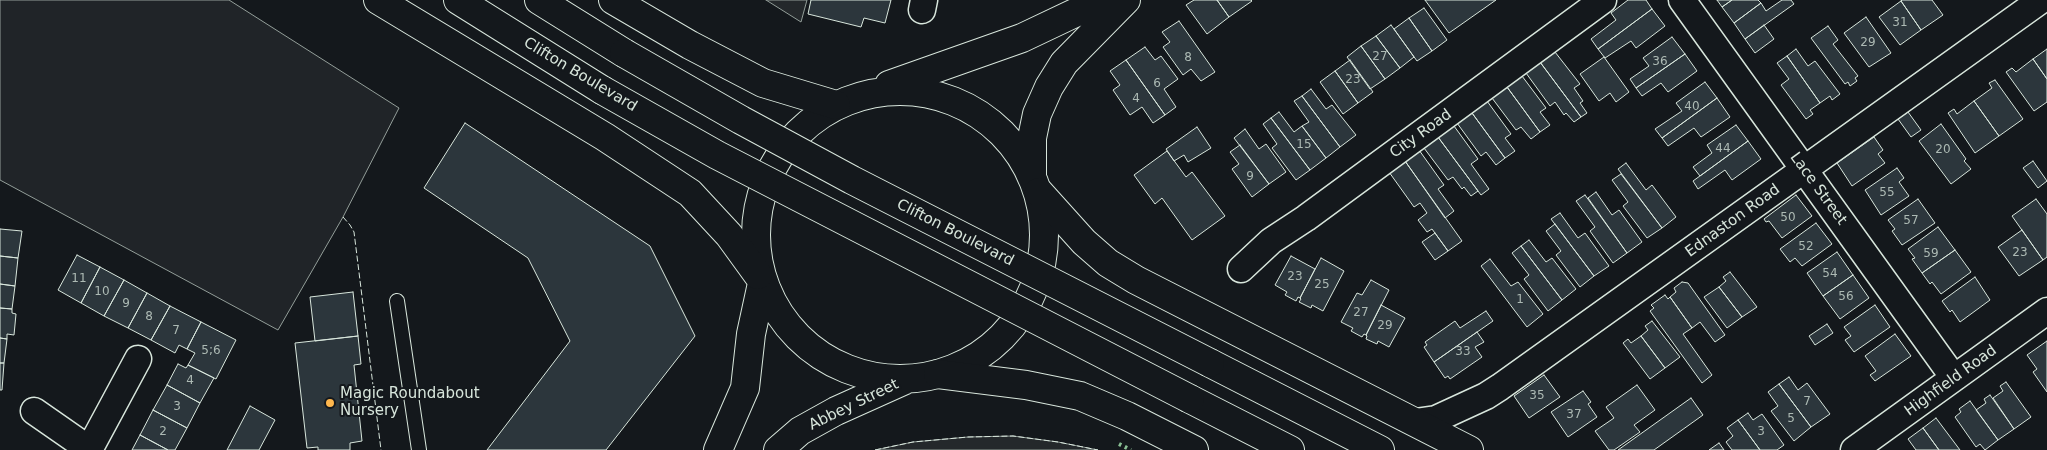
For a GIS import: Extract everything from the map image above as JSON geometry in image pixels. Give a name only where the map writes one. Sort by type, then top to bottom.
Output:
[{"type":"main road","points":[[378,0],[605,137],[690,193],[729,235],[760,281],[782,320],[800,340],[823,357],[848,370],[877,377],[906,379],[938,374],[970,361],[998,340],[1020,314],[1036,283],[1044,250],[1045,219],[1035,183],[1032,138],[1037,114],[1049,87],[1064,63],[1126,0]]},
{"type":"main road","name":"Clifton Boulevard","points":[[458,0],[602,90],[717,155],[1290,450]]},
{"type":"main road","name":"Clifton Boulevard","points":[[540,0],[624,54],[852,180],[1380,450]]},
{"type":"main road","points":[[613,0],[690,45],[763,83],[836,105]]},
{"type":"main road","points":[[718,450],[745,388],[751,334],[760,281],[757,244],[762,210],[770,177],[786,150],[810,124],[836,105],[854,96],[874,91],[1022,38],[1102,0]]},
{"type":"main road","points":[[874,91],[910,89],[936,94],[945,96],[978,112],[1005,134],[1035,183],[1084,242],[1108,263],[1136,280],[1469,450]]},
{"type":"main road","points":[[938,374],[1026,385],[1080,396],[1139,422],[1194,450]]},
{"type":"main road","name":"Abbey Street","points":[[778,450],[800,431],[836,411],[906,379]]},
{"type":"street","name":"City Road","points":[[1241,269],[1271,240],[1306,218],[1603,0]]},
{"type":"street","name":"Lace Street","points":[[1682,0],[1954,378]]},
{"type":"street","name":"Ednaston Road","points":[[1415,422],[1436,419],[1471,404],[1500,388],[2041,0]]},
{"type":"street","name":"Highfield Road","points":[[1854,450],[2047,312]]},
{"type":"street","points":[[34,411],[89,450],[138,359]]},
{"type":"lane","points":[[397,301],[419,450]]},
{"type":"shaded area","points":[[0,0],[229,0],[399,108],[343,217],[278,330],[0,180]]},
{"type":"shaded area","points":[[766,0],[807,0],[801,22]]},
{"type":"shaded area","points":[[1013,436],[1098,450],[875,450],[913,442],[968,437]]},
{"type":"building","points":[[811,0],[891,0],[885,23],[864,18],[861,27],[808,14]]},
{"type":"building","points":[[1194,0],[1217,0],[1229,17],[1207,34],[1186,5]]},
{"type":"building","points":[[1217,0],[1251,0],[1252,1],[1229,17]]},
{"type":"building","points":[[1425,0],[1496,0],[1449,33]]},
{"type":"building","points":[[1628,0],[1646,0],[1652,9],[1598,49],[1591,39],[1616,20],[1611,13]]},
{"type":"building","points":[[1717,0],[1732,0],[1722,7]]},
{"type":"building","points":[[1732,0],[1758,0],[1761,3],[1734,23],[1722,7]]},
{"type":"building","points":[[1782,0],[1791,0],[1794,4],[1745,39],[1734,23],[1761,3],[1766,11]]},
{"type":"building","points":[[1902,0],[1932,0],[1943,15],[1921,30]]},
{"type":"building","points":[[1901,1],[1921,30],[1900,45],[1879,17]]},
{"type":"building","points":[[1424,8],[1447,40],[1432,51],[1409,18]]},
{"type":"building","points":[[1652,9],[1665,26],[1636,48],[1631,41],[1605,58],[1598,49]]},
{"type":"building","points":[[1866,17],[1891,53],[1869,67],[1844,33]]},
{"type":"building","points":[[1409,18],[1432,51],[1417,61],[1394,29]]},
{"type":"building","points":[[1179,21],[1215,72],[1201,81],[1191,69],[1183,75],[1163,47],[1170,42],[1162,32]]},
{"type":"building","points":[[1391,25],[1414,57],[1400,68],[1376,36]]},
{"type":"building","points":[[1764,25],[1774,39],[1755,53],[1745,39]]},
{"type":"building","points":[[1828,26],[1838,40],[1833,44],[1858,76],[1855,78],[1857,81],[1850,86],[1848,82],[1845,84],[1811,38]]},
{"type":"building","points":[[1376,36],[1400,68],[1385,79],[1361,46]]},
{"type":"building","points":[[1672,37],[1685,54],[1636,88],[1630,79],[1649,66],[1643,58]]},
{"type":"building","points":[[1361,46],[1385,79],[1370,89],[1347,57]]},
{"type":"building","points":[[1145,47],[1155,60],[1161,56],[1178,79],[1164,89],[1176,107],[1165,115],[1126,60]]},
{"type":"building","points":[[1796,49],[1808,66],[1815,61],[1840,94],[1832,100],[1830,96],[1820,103],[1787,56]]},
{"type":"building","points":[[2047,49],[2047,79],[2033,59]]},
{"type":"building","points":[[1555,52],[1580,84],[1574,88],[1583,101],[1580,103],[1587,113],[1581,117],[1540,62]]},
{"type":"building","points":[[1685,54],[1697,71],[1668,92],[1661,83],[1642,96],[1636,88]]},
{"type":"building","points":[[1787,56],[1820,103],[1810,110],[1813,114],[1806,119],[1781,85],[1789,79],[1777,63]]},
{"type":"building","points":[[1604,57],[1629,92],[1616,102],[1610,93],[1599,101],[1580,74]]},
{"type":"building","points":[[2033,59],[2047,79],[2047,102],[2034,111],[2006,72],[2012,68],[2016,72]]},
{"type":"building","points":[[1126,60],[1165,115],[1153,123],[1142,107],[1130,115],[1113,90],[1120,85],[1110,71]]},
{"type":"building","points":[[1350,60],[1373,92],[1358,103],[1335,71]]},
{"type":"building","points":[[1540,62],[1581,117],[1574,122],[1566,113],[1564,115],[1555,102],[1550,106],[1526,73]]},
{"type":"building","points":[[1335,71],[1358,103],[1343,114],[1320,82]]},
{"type":"building","points":[[1522,76],[1546,108],[1540,112],[1550,125],[1540,132],[1507,87]]},
{"type":"building","points":[[1995,80],[2023,119],[1999,136],[1974,101],[1992,88],[1989,83]]},
{"type":"building","points":[[1705,82],[1717,98],[1662,138],[1655,129],[1682,111],[1676,103]]},
{"type":"building","points":[[1507,87],[1540,132],[1531,139],[1521,127],[1516,130],[1492,98]]},
{"type":"building","points":[[1311,89],[1326,109],[1332,105],[1356,135],[1340,147],[1302,96]]},
{"type":"building","points":[[1302,96],[1340,147],[1326,158],[1302,126],[1309,122],[1294,101]]},
{"type":"building","points":[[1717,98],[1730,117],[1701,137],[1694,128],[1668,146],[1662,138]]},
{"type":"building","points":[[1487,101],[1511,134],[1505,138],[1515,151],[1505,158],[1472,113]]},
{"type":"building","points":[[1974,101],[1999,136],[1975,153],[1948,113],[1954,109],[1957,114]]},
{"type":"building","points":[[1279,112],[1294,132],[1302,126],[1326,158],[1310,170],[1271,118]]},
{"type":"building","points":[[1908,112],[1921,130],[1911,137],[1898,119]]},
{"type":"building","points":[[1472,113],[1505,158],[1496,165],[1486,152],[1481,156],[1457,123]]},
{"type":"building","points":[[1271,118],[1310,170],[1296,180],[1272,148],[1277,144],[1263,124]]},
{"type":"building","points":[[465,123],[650,246],[695,336],[606,450],[487,450],[570,341],[528,258],[424,188]]},
{"type":"building","points":[[1941,124],[1971,169],[1951,184],[1919,141]]},
{"type":"building","points":[[1736,125],[1748,141],[1700,176],[1693,167],[1712,153],[1707,145]]},
{"type":"building","points":[[1454,126],[1478,159],[1471,164],[1489,189],[1481,195],[1438,137]]},
{"type":"building","points":[[1197,127],[1211,148],[1188,162],[1184,155],[1174,161],[1166,149]]},
{"type":"building","points":[[1245,129],[1259,149],[1266,144],[1286,172],[1269,184],[1234,138]]},
{"type":"building","points":[[1438,137],[1478,191],[1471,196],[1464,187],[1462,189],[1453,177],[1448,180],[1424,148]]},
{"type":"building","points":[[1874,137],[1883,150],[1878,154],[1885,163],[1852,186],[1837,163]]},
{"type":"building","points":[[1748,141],[1761,159],[1732,180],[1725,170],[1698,189],[1693,181]]},
{"type":"building","points":[[1240,145],[1269,184],[1252,197],[1232,169],[1239,164],[1230,152]]},
{"type":"building","points":[[1419,150],[1444,185],[1438,189],[1454,211],[1445,218],[1405,161]]},
{"type":"building","points":[[1167,151],[1186,177],[1192,172],[1225,216],[1192,240],[1162,198],[1155,204],[1134,175]]},
{"type":"building","points":[[1405,161],[1462,241],[1448,251],[1432,229],[1427,232],[1418,220],[1427,213],[1420,203],[1414,207],[1389,172]]},
{"type":"building","points":[[2033,161],[2047,181],[2038,188],[2023,168]]},
{"type":"building","points":[[1626,163],[1646,190],[1652,185],[1676,217],[1662,228],[1618,169]]},
{"type":"building","points":[[1897,168],[1904,178],[1899,182],[1909,196],[1881,215],[1865,190]]},
{"type":"building","points":[[1621,174],[1662,228],[1647,238],[1623,206],[1628,202],[1612,180]]},
{"type":"building","points":[[1596,192],[1612,215],[1619,210],[1642,242],[1627,253],[1588,198]]},
{"type":"building","points":[[1585,195],[1627,253],[1613,263],[1590,231],[1595,227],[1576,201]]},
{"type":"building","points":[[1796,195],[1812,216],[1782,238],[1769,221],[1766,222],[1764,219]]},
{"type":"building","points":[[1918,199],[1935,223],[1902,245],[1892,231],[1895,229],[1888,220]]},
{"type":"building","points":[[2036,199],[2047,214],[2047,257],[2043,260],[2012,216]]},
{"type":"building","points":[[1560,213],[1578,238],[1585,233],[1609,266],[1594,276],[1551,219]]},
{"type":"building","points":[[1816,223],[1832,244],[1802,266],[1795,258],[1790,262],[1780,249]]},
{"type":"building","points":[[1555,224],[1594,276],[1580,287],[1556,255],[1561,251],[1546,231]]},
{"type":"building","points":[[1938,227],[1955,250],[1922,273],[1912,259],[1915,258],[1908,249]]},
{"type":"building","points":[[0,229],[22,231],[18,258],[0,256]]},
{"type":"building","points":[[2022,230],[2043,260],[2019,276],[1998,247]]},
{"type":"building","points":[[1435,233],[1448,251],[1435,260],[1422,242]]},
{"type":"building","points":[[1529,240],[1546,262],[1552,258],[1576,289],[1562,300],[1521,246]]},
{"type":"building","points":[[1521,246],[1562,300],[1548,311],[1524,279],[1529,275],[1512,253]]},
{"type":"building","points":[[1955,250],[1971,272],[1941,294],[1922,273]]},
{"type":"building","points":[[1837,252],[1853,275],[1823,296],[1807,273]]},
{"type":"building","points":[[77,255],[100,267],[81,303],[58,290]]},
{"type":"building","points":[[0,256],[18,258],[15,286],[0,284]]},
{"type":"building","points":[[1291,256],[1315,269],[1300,298],[1298,297],[1296,301],[1285,295],[1287,292],[1275,285]]},
{"type":"building","points":[[1321,258],[1344,271],[1323,311],[1312,305],[1311,308],[1299,302]]},
{"type":"building","points":[[1490,259],[1511,286],[1518,282],[1543,314],[1527,327],[1481,266]]},
{"type":"building","points":[[100,267],[124,280],[104,316],[81,303]]},
{"type":"building","points":[[1730,272],[1757,307],[1742,317],[1719,287],[1726,281],[1723,277]]},
{"type":"building","points":[[1853,275],[1869,298],[1840,319],[1823,296]]},
{"type":"building","points":[[1975,277],[1990,300],[1960,322],[1952,310],[1950,312],[1942,301]]},
{"type":"building","points":[[124,280],[147,293],[128,328],[104,316]]},
{"type":"building","points":[[1371,280],[1389,290],[1366,335],[1364,334],[1362,337],[1351,331],[1353,328],[1341,322],[1357,293],[1362,295]]},
{"type":"building","points":[[1682,282],[1688,283],[1725,335],[1715,342],[1700,322],[1692,328],[1670,297],[1676,292],[1674,288]]},
{"type":"building","points":[[0,284],[15,286],[12,309],[0,308]]},
{"type":"building","points":[[1719,287],[1742,317],[1727,328],[1704,297]]},
{"type":"building","points":[[353,292],[358,336],[315,341],[310,297]]},
{"type":"building","points":[[147,293],[170,306],[151,340],[128,328]]},
{"type":"building","points":[[1665,295],[1668,299],[1670,297],[1692,328],[1683,334],[1712,375],[1702,383],[1650,311],[1654,308],[1651,305]]},
{"type":"building","points":[[1381,305],[1405,318],[1389,347],[1378,341],[1377,344],[1366,339],[1366,335]]},
{"type":"building","points":[[1875,305],[1890,327],[1854,352],[1845,340],[1851,336],[1844,327]]},
{"type":"building","points":[[170,306],[201,322],[187,349],[179,345],[175,353],[151,340]]},
{"type":"building","points":[[0,308],[12,309],[12,313],[16,314],[14,335],[7,334],[7,339],[0,338]]},
{"type":"building","points":[[1486,311],[1493,321],[1434,362],[1424,347],[1427,345],[1425,342],[1455,321],[1460,328]]},
{"type":"building","points":[[1652,321],[1680,357],[1665,368],[1641,336],[1648,330],[1645,326]]},
{"type":"building","points":[[201,322],[236,340],[216,379],[188,365],[195,353],[187,349]]},
{"type":"building","points":[[1827,324],[1833,333],[1815,345],[1809,336]]},
{"type":"building","points":[[1477,332],[1484,342],[1475,347],[1482,357],[1450,379],[1448,376],[1445,378],[1434,362]]},
{"type":"building","points":[[1895,334],[1911,356],[1875,381],[1870,375],[1876,371],[1865,356]]},
{"type":"building","name":"Magic Roundabout Nursery","points":[[358,336],[361,364],[354,365],[362,441],[350,443],[350,450],[318,450],[318,447],[307,448],[295,343]]},
{"type":"building","points":[[1641,336],[1665,368],[1650,379],[1623,343],[1628,339],[1631,343]]},
{"type":"building","points":[[0,338],[7,339],[4,363],[0,363]]},
{"type":"building","points":[[2047,341],[2047,392],[2033,372],[2037,369],[2027,355]]},
{"type":"building","points":[[0,363],[4,363],[2,390],[0,390]]},
{"type":"building","points":[[178,364],[186,368],[188,365],[214,378],[200,403],[167,385]]},
{"type":"building","points":[[1544,375],[1560,397],[1529,418],[1514,396]]},
{"type":"building","points":[[1789,377],[1798,390],[1807,383],[1830,414],[1811,427],[1779,384]]},
{"type":"building","points":[[2006,382],[2031,417],[2014,429],[1993,398],[2003,391],[2000,386]]},
{"type":"building","points":[[1779,384],[1811,427],[1794,441],[1771,411],[1778,406],[1768,392]]},
{"type":"building","points":[[167,385],[200,403],[187,428],[153,410]]},
{"type":"building","points":[[1637,385],[1655,410],[1634,425],[1640,432],[1614,450],[1609,450],[1595,431],[1614,418],[1606,407]]},
{"type":"building","points":[[1583,391],[1591,402],[1588,404],[1597,417],[1568,437],[1551,412]]},
{"type":"building","points":[[1990,395],[2014,429],[1998,440],[1976,410],[1986,403],[1984,399]]},
{"type":"building","points":[[1691,398],[1703,415],[1654,450],[1618,450]]},
{"type":"building","points":[[1970,401],[1998,440],[1985,450],[1980,444],[1976,447],[1955,417],[1961,412],[1959,409]]},
{"type":"building","points":[[250,406],[275,420],[259,450],[227,450]]},
{"type":"building","points":[[153,410],[187,428],[175,450],[168,450],[140,435]]},
{"type":"building","points":[[1748,413],[1753,420],[1762,414],[1784,445],[1777,450],[1760,450],[1738,420]]},
{"type":"building","points":[[1936,418],[1960,450],[1939,450],[1923,428]]},
{"type":"building","points":[[1738,420],[1760,450],[1732,450],[1726,442],[1733,436],[1727,428]]},
{"type":"building","points":[[1923,428],[1939,450],[1916,450],[1908,439]]},
{"type":"building","points":[[140,435],[168,450],[132,450]]},
{"type":"building","points":[[1719,443],[1724,450],[1709,450]]},
{"type":"hedge","points":[[1119,444],[1131,450]]},
{"type":"fence","points":[[343,217],[354,232],[381,450]]},
{"type":"fence","points":[[875,450],[913,442],[968,437],[1013,436],[1098,450]]},
{"type":"place","name":"Magic Roundabout Nursery","points":[[330,403]]}]
